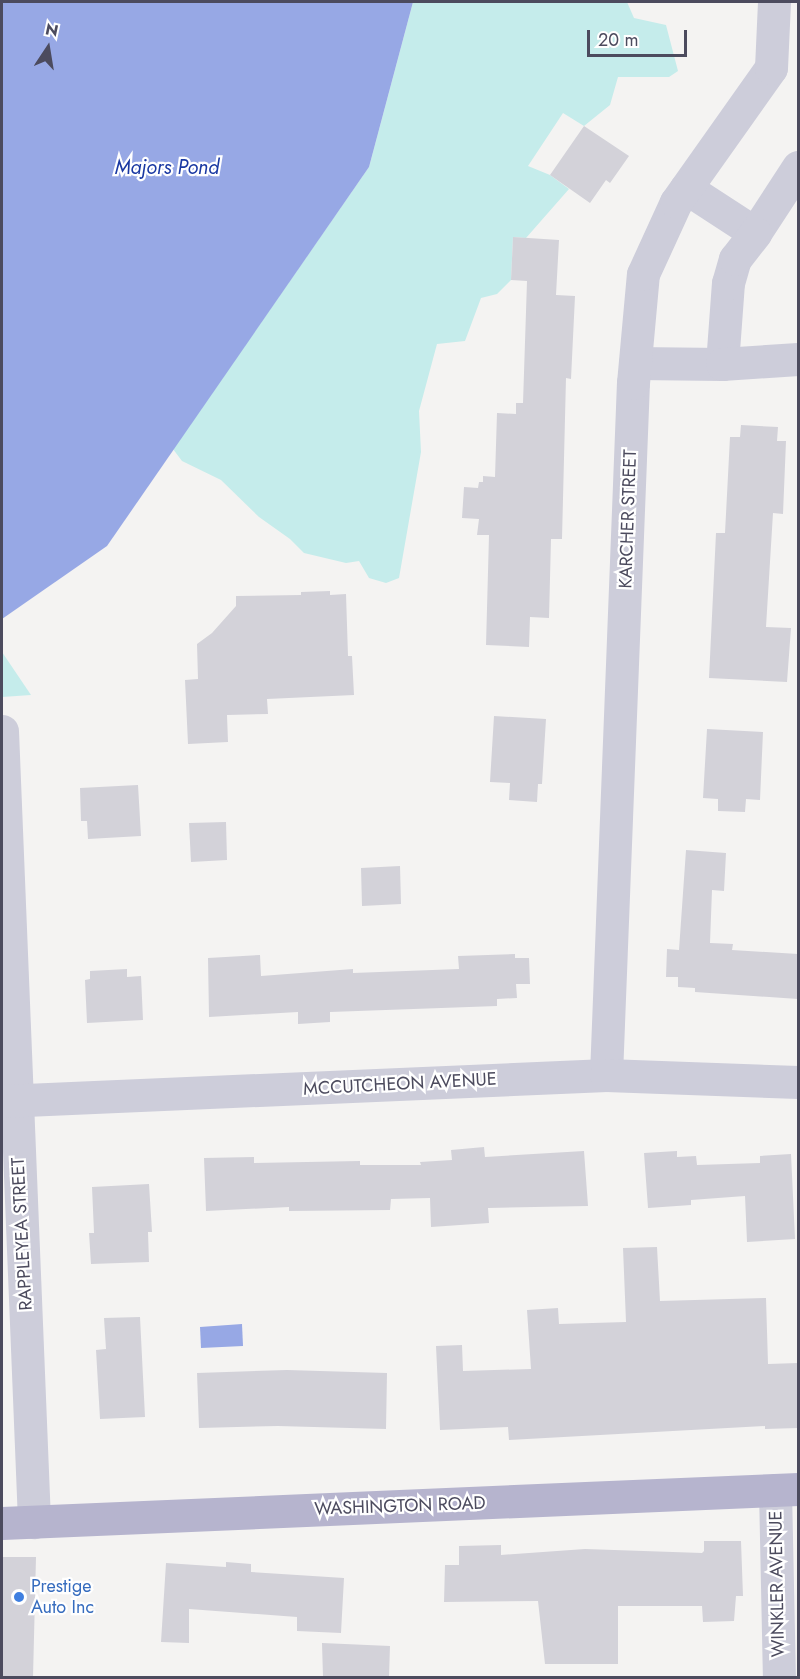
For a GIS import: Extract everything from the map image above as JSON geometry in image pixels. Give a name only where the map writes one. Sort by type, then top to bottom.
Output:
[{"type":"main road","name":"WASHINGTON ROAD","points":[[2,1523],[787,1489]]},
{"type":"street","name":"KARCHER STREET","points":[[606,1075],[635,363],[643,274],[676,202],[785,69],[774,2]]},
{"type":"street","points":[[722,364],[728,283],[735,259],[755,233],[798,167]]},
{"type":"street","points":[[686,188],[755,233]]},
{"type":"street","points":[[635,363],[722,364],[798,359]]},
{"type":"street","name":"RAPPLEYEA STREET","points":[[2,731],[9,1101],[34,1522]]},
{"type":"street","name":"MCCUTCHEON AVENUE","points":[[9,1101],[606,1075],[798,1082]]},
{"type":"street","name":"WINKLER AVENUE","points":[[779,1677],[787,1489]]},
{"type":"shaded area","points":[[413,2],[627,2],[634,18],[666,25],[678,71],[669,77],[618,77],[610,105],[584,126],[563,113],[528,166],[550,175],[569,189],[526,238],[513,237],[511,280],[497,294],[481,298],[465,341],[437,344],[419,411],[421,452],[399,578],[386,583],[369,578],[359,561],[346,563],[304,553],[290,539],[259,517],[221,480],[182,461],[173,449],[369,167]]},
{"type":"shaded area","points":[[2,652],[31,695],[2,697]]},
{"type":"water","name":"Majors Pond","points":[[2,2],[413,2],[369,167],[107,546],[2,619]]},
{"type":"water","points":[[242,1324],[243,1346],[201,1348],[200,1327]]},
{"type":"building","points":[[584,126],[629,156],[610,183],[606,180],[590,203],[550,175]]},
{"type":"building","points":[[513,237],[559,240],[556,295],[575,296],[571,379],[566,378],[562,539],[551,539],[549,618],[530,617],[529,647],[486,645],[489,535],[477,535],[479,519],[462,518],[464,487],[478,488],[479,482],[483,482],[483,476],[495,477],[497,413],[516,414],[516,403],[523,403],[527,281],[511,280]]},
{"type":"building","points":[[741,425],[778,427],[777,441],[786,441],[783,514],[773,513],[766,627],[791,628],[787,682],[709,678],[716,533],[725,533],[730,437],[740,437]]},
{"type":"building","points":[[330,591],[330,595],[346,594],[348,656],[352,656],[354,695],[267,699],[268,714],[227,715],[228,742],[188,744],[185,680],[198,679],[197,644],[212,633],[236,606],[236,596],[301,595],[301,592]]},
{"type":"building","points":[[494,716],[546,719],[542,784],[538,784],[537,802],[509,800],[510,783],[490,782]]},
{"type":"building","points":[[707,729],[763,732],[760,800],[746,799],[745,812],[718,811],[718,799],[703,798]]},
{"type":"building","points":[[138,785],[141,836],[88,839],[87,821],[81,821],[80,788]]},
{"type":"building","points":[[226,822],[227,860],[191,862],[189,823]]},
{"type":"building","points":[[686,850],[726,853],[724,891],[712,890],[710,943],[733,944],[732,950],[798,954],[798,999],[695,992],[695,988],[678,987],[678,977],[666,977],[667,949],[679,950]]},
{"type":"building","points":[[400,866],[401,904],[362,906],[361,868]]},
{"type":"building","points":[[515,954],[515,958],[529,958],[530,984],[516,984],[517,998],[497,999],[497,1006],[330,1012],[330,1022],[298,1024],[298,1012],[209,1017],[208,958],[260,955],[261,976],[353,969],[353,973],[459,969],[458,956]]},
{"type":"building","points":[[127,969],[127,977],[141,976],[143,1020],[87,1023],[85,980],[90,979],[90,971]]},
{"type":"building","points":[[484,1147],[485,1157],[584,1151],[588,1206],[488,1208],[489,1223],[431,1227],[430,1198],[391,1199],[390,1210],[289,1211],[289,1207],[206,1211],[204,1158],[254,1157],[254,1163],[360,1161],[360,1165],[421,1165],[420,1162],[452,1160],[451,1150]]},
{"type":"building","points":[[677,1151],[677,1157],[696,1156],[697,1165],[760,1163],[760,1156],[791,1154],[795,1239],[747,1242],[745,1196],[691,1200],[691,1205],[648,1208],[644,1153]]},
{"type":"building","points":[[149,1184],[152,1232],[148,1232],[149,1262],[91,1264],[89,1233],[94,1233],[92,1187]]},
{"type":"building","points":[[657,1247],[660,1301],[766,1298],[768,1364],[798,1363],[798,1428],[765,1429],[765,1426],[509,1440],[508,1427],[440,1430],[436,1346],[462,1345],[463,1371],[531,1369],[527,1310],[558,1308],[559,1324],[626,1322],[623,1248]]},
{"type":"building","points":[[140,1317],[145,1417],[100,1419],[96,1350],[106,1349],[104,1318]]},
{"type":"building","points":[[287,1370],[387,1373],[386,1429],[278,1426],[199,1428],[197,1373]]},
{"type":"building","points":[[704,1541],[741,1541],[743,1596],[736,1596],[734,1621],[703,1622],[702,1606],[618,1606],[618,1664],[545,1664],[538,1601],[444,1602],[445,1565],[459,1565],[459,1546],[501,1545],[501,1555],[585,1549],[702,1553]]},
{"type":"building","name":"Prestige Auto Inc","points":[[2,1557],[36,1557],[33,1677],[2,1677]]},
{"type":"building","points":[[226,1562],[251,1564],[251,1572],[344,1578],[341,1633],[297,1631],[297,1617],[189,1609],[189,1643],[161,1642],[166,1563],[226,1567]]},
{"type":"building","points":[[322,1643],[390,1646],[389,1677],[323,1677]]},
{"type":"place","name":"Prestige Auto Inc","points":[[19,1597]]}]
